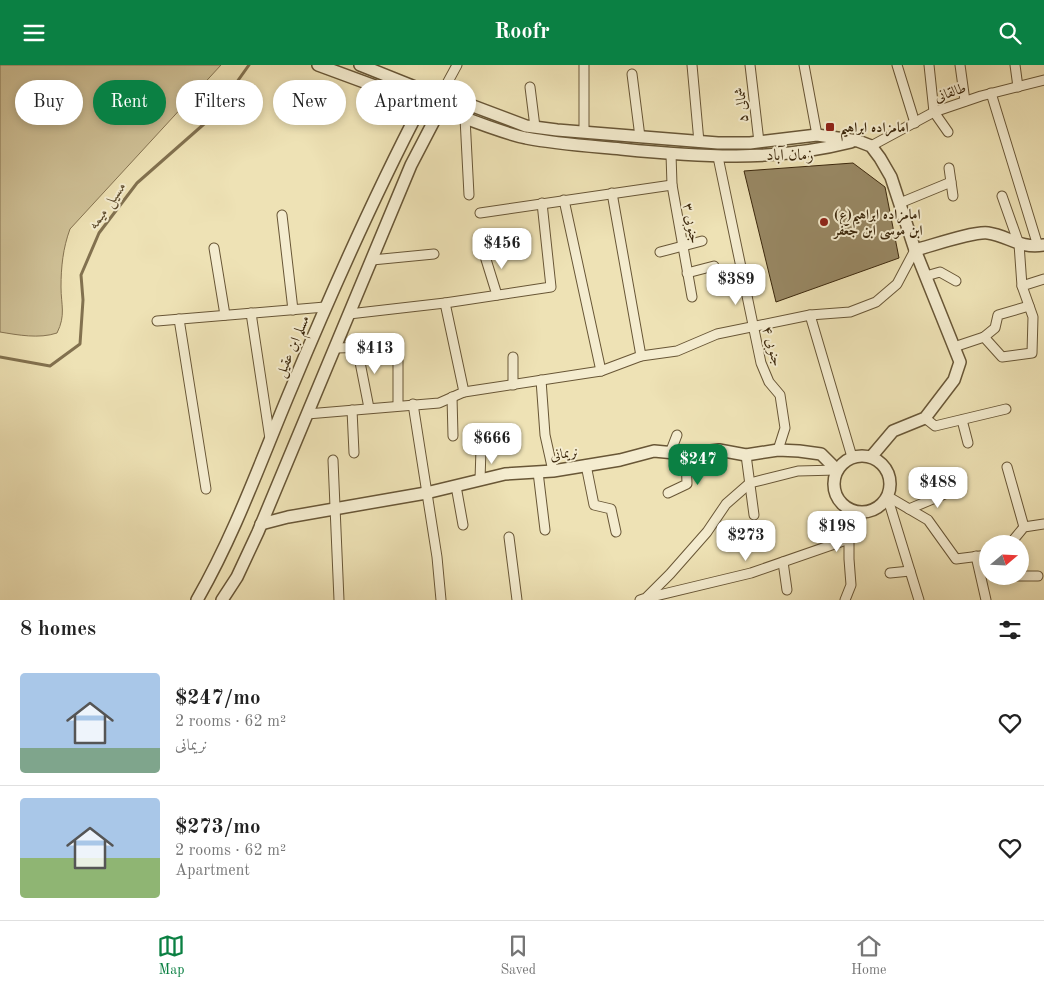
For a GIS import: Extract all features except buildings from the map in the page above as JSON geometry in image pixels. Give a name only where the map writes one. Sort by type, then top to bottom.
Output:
[{"type":"street","points":[[318,65],[358,80]]},
{"type":"street","points":[[360,65],[398,80]]},
{"type":"street","points":[[451,80],[457,65]]},
{"type":"street","points":[[584,65],[584,132]]},
{"type":"street","points":[[692,65],[699,142]]},
{"type":"street","name":"۵ شمالی","points":[[750,65],[758,142]]},
{"type":"street","points":[[804,65],[817,135]]},
{"type":"street","points":[[897,65],[915,123]]},
{"type":"street","points":[[929,65],[934,112],[948,132]]},
{"type":"street","points":[[960,65],[965,101]]},
{"type":"street","points":[[1016,65],[1018,87]]},
{"type":"street","points":[[632,74],[640,137]]},
{"type":"street","name":"طالقانی","points":[[871,146],[934,112],[991,93],[1044,80]]},
{"type":"street","points":[[530,87],[535,127]]},
{"type":"street","points":[[307,414],[439,403],[464,392],[600,371],[641,356],[676,351],[717,334],[810,315],[850,311],[876,301],[897,284],[915,250],[971,235],[987,233],[1019,245],[1041,245],[991,93]]},
{"type":"street","points":[[476,106],[526,126],[584,132],[718,143],[758,142],[817,135],[858,141],[871,146],[891,177],[915,250],[960,362],[954,380],[925,417],[894,431],[871,457]]},
{"type":"street","points":[[476,122],[525,138],[557,143],[718,157],[754,156],[818,150],[858,141]]},
{"type":"street","name":"مسلم ابن عقیل","points":[[222,600],[227,572],[248,497],[270,440],[325,307],[410,125]]},
{"type":"street","name":"مسلم ابن عقیل","points":[[197,600],[227,572],[261,524],[412,165],[432,125]]},
{"type":"street","points":[[465,125],[468,195]]},
{"type":"street","name":"۳ جنوبی","points":[[671,154],[672,185],[692,297]]},
{"type":"street","name":"۴ جنوبی","points":[[718,157],[760,363],[769,382],[780,395],[785,428],[778,450]]},
{"type":"street","points":[[394,158],[412,165]]},
{"type":"street","points":[[949,168],[953,196]]},
{"type":"street","points":[[900,203],[951,182]]},
{"type":"street","points":[[480,213],[672,185]]},
{"type":"street","points":[[612,193],[641,356]]},
{"type":"street","points":[[984,337],[1002,357],[1032,353],[1033,317],[1022,286],[1019,245],[1002,196]]},
{"type":"street","points":[[564,200],[600,371]]},
{"type":"street","points":[[349,315],[551,287],[542,203]]},
{"type":"street","points":[[282,215],[293,310]]},
{"type":"street","points":[[660,252],[702,241]]},
{"type":"street","points":[[214,248],[225,315]]},
{"type":"street","points":[[484,253],[497,295]]},
{"type":"street","points":[[372,260],[434,254]]},
{"type":"street","points":[[688,273],[714,266]]},
{"type":"street","points":[[926,276],[940,272],[956,281]]},
{"type":"street","points":[[1022,286],[1044,279]]},
{"type":"street","points":[[445,303],[464,392]]},
{"type":"street","points":[[157,321],[325,307]]},
{"type":"street","points":[[954,347],[984,337],[995,329],[998,315],[1029,307]]},
{"type":"street","points":[[251,313],[270,440]]},
{"type":"street","points":[[810,315],[852,457]]},
{"type":"street","points":[[179,319],[206,489]]},
{"type":"street","points":[[357,347],[369,408]]},
{"type":"street","points":[[335,348],[378,347],[391,350],[398,361],[398,405]]},
{"type":"street","points":[[513,357],[513,385]]},
{"type":"street","points":[[541,380],[545,435],[553,471]]},
{"type":"street","points":[[452,397],[453,436]]},
{"type":"street","points":[[413,404],[441,600]]},
{"type":"street","points":[[925,417],[935,426],[1006,409]]},
{"type":"street","points":[[352,410],[354,453]]},
{"type":"street","points":[[962,420],[968,443]]},
{"type":"street","points":[[670,453],[677,435]]},
{"type":"street","points":[[480,480],[481,449]]},
{"type":"street","name":"نریمانی","points":[[261,524],[288,517],[426,493],[505,474],[553,471],[620,460],[654,451],[686,454],[720,449],[746,455],[778,450],[822,454],[837,470]]},
{"type":"street","points":[[668,493],[687,484],[686,454]]},
{"type":"street","points":[[746,455],[754,515]]},
{"type":"street","points":[[852,457],[871,457],[886,469],[890,487],[887,496],[882,504],[867,512],[849,510],[836,497],[834,479],[837,470],[843,462],[852,457]]},
{"type":"street","points":[[332,460],[340,600]]},
{"type":"street","points":[[586,465],[594,505],[611,509],[616,532]]},
{"type":"street","points":[[1007,467],[1024,527]]},
{"type":"street","points":[[644,599],[707,533],[726,504],[750,483],[798,471],[837,470]]},
{"type":"street","points":[[538,472],[545,530]]},
{"type":"street","points":[[456,486],[463,525]]},
{"type":"street","points":[[909,509],[959,488]]},
{"type":"street","points":[[887,496],[928,520],[956,559],[979,556]]},
{"type":"street","points":[[887,496],[919,600]]},
{"type":"street","points":[[845,600],[851,585],[849,510]]},
{"type":"street","points":[[1017,535],[1024,527],[1044,524]]},
{"type":"street","points":[[509,537],[517,600]]},
{"type":"street","points":[[644,599],[751,573],[849,539]]},
{"type":"street","points":[[976,556],[986,600]]},
{"type":"street","points":[[783,562],[786,590]]},
{"type":"street","points":[[890,573],[910,571]]},
{"type":"street","points":[[1029,576],[1038,576]]},
{"type":"shaded area","points":[[0,65],[221,65],[207,80],[176,80],[176,114],[166,125],[166,80],[93,80],[93,125],[166,125],[70,229],[62,265],[62,310],[60,327],[57,333],[43,336],[28,336],[0,332]]},
{"type":"waterway","name":"مسیل میمه","points":[[0,357],[50,366],[80,344],[83,300],[81,275],[99,233],[137,183],[212,117],[249,65]]},
{"type":"place","name":"امامزاده ابراهیم","points":[[830,127]]},
{"type":"place","name":"(ع)امامزاده ابراهیم ابن موسی ابن جعفر","points":[[824,222]]},
{"type":"district","name":"زمان آباد","points":[[790,154]]}]
